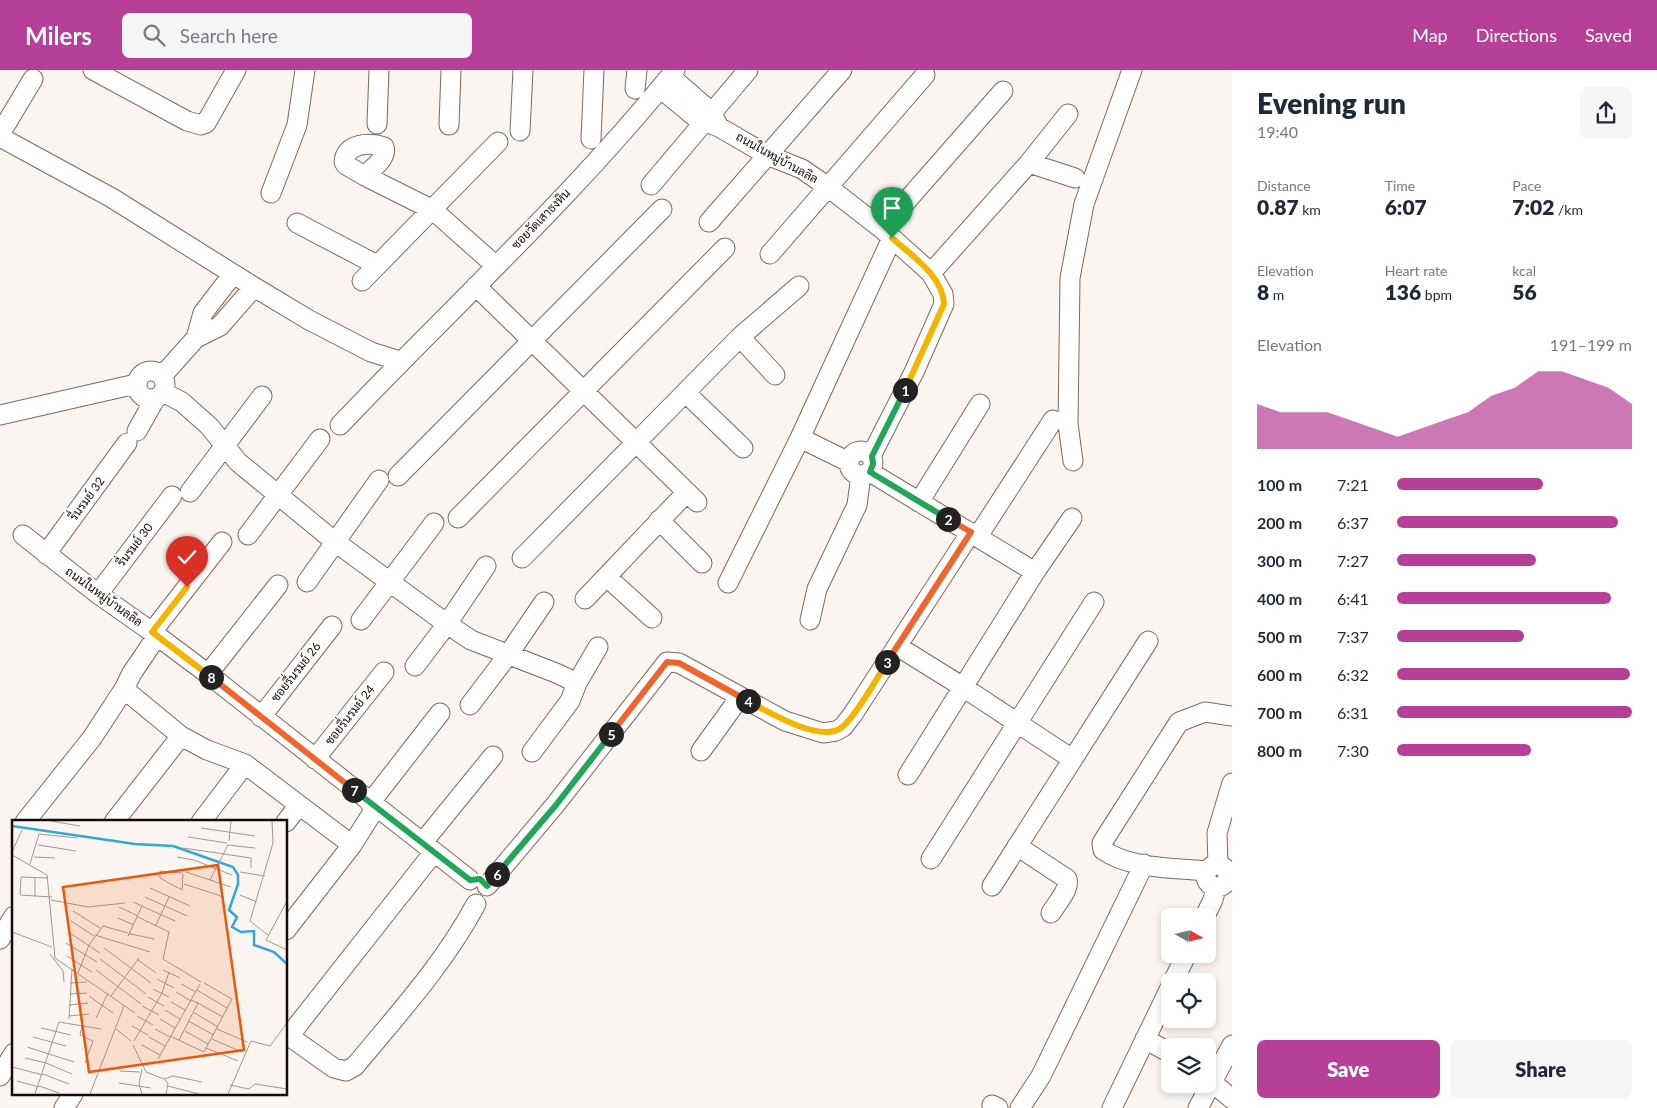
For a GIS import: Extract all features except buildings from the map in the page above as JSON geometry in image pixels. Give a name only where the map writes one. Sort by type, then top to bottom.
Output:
[{"type":"street","points":[[93,70],[187,121],[201,125],[206,123],[236,70]]},
{"type":"street","points":[[271,193],[297,125],[305,70]]},
{"type":"street","points":[[377,124],[379,70]]},
{"type":"street","points":[[449,125],[451,70]]},
{"type":"street","points":[[520,131],[523,70]]},
{"type":"street","points":[[591,139],[594,70]]},
{"type":"street","points":[[635,89],[637,70]]},
{"type":"street","points":[[651,185],[711,120],[748,70]]},
{"type":"street","points":[[709,222],[842,70]]},
{"type":"street","points":[[1073,461],[1068,424],[1070,278],[1084,204],[1132,70]]},
{"type":"street","points":[[770,254],[925,75]]},
{"type":"street","name":"ถนนในหมู่บ้านลลิล","points":[[669,78],[711,120],[767,155],[802,170],[828,187],[887,233],[931,273],[943,294],[944,304],[914,372],[863,467],[857,505],[817,589],[810,620]]},
{"type":"street","name":"ซอยวัดเสาธงหิน","points":[[340,425],[400,361],[496,266],[588,170],[669,78]]},
{"type":"street","points":[[33,79],[0,136],[112,198],[309,320],[371,352],[400,361]]},
{"type":"street","points":[[728,583],[800,438],[887,233],[1003,91]]},
{"type":"street","points":[[931,273],[1029,163],[1068,114]]},
{"type":"street","points":[[362,281],[498,142]]},
{"type":"street","points":[[1029,163],[1075,178]]},
{"type":"street","points":[[365,176],[433,210],[496,266]]},
{"type":"street","points":[[398,476],[662,209]]},
{"type":"street","points":[[297,224],[377,265]]},
{"type":"street","points":[[458,518],[725,248]]},
{"type":"street","points":[[196,338],[203,313],[208,304],[233,274]]},
{"type":"street","points":[[476,286],[692,497],[659,520],[607,578],[585,599]]},
{"type":"street","points":[[522,558],[740,337],[799,286]]},
{"type":"street","points":[[196,338],[220,326],[254,287]]},
{"type":"street","points":[[740,337],[776,375]]},
{"type":"street","name":"รื่นรมย์ 32","points":[[46,554],[132,437],[160,389],[196,338]]},
{"type":"street","points":[[0,415],[136,384],[137,389],[144,398],[160,389],[182,402],[226,444],[238,462],[334,542],[446,624],[471,640],[577,683]]},
{"type":"street","points":[[686,393],[743,448]]},
{"type":"street","name":"รื่นรมย์ 30","points":[[98,594],[181,494],[226,444],[262,396]]},
{"type":"street","points":[[919,502],[980,404]]},
{"type":"street","points":[[493,756],[428,847],[288,1035],[334,1068],[346,1071],[355,1066],[410,1000],[462,930],[476,904],[471,903],[464,897],[463,887],[478,883],[556,805],[667,662],[679,663],[785,721],[823,733],[836,731],[843,727],[1053,420]]},
{"type":"street","points":[[800,438],[863,467],[1036,572]]},
{"type":"street","points":[[248,535],[320,439]]},
{"type":"street","points":[[307,582],[379,480]]},
{"type":"street","points":[[908,775],[1072,518]]},
{"type":"street","points":[[659,520],[702,563]]},
{"type":"street","points":[[360,620],[434,523]]},
{"type":"street","name":"ถนนในหมู่บ้านลลิล","points":[[23,535],[98,594],[208,674],[373,805],[478,883]]},
{"type":"street","points":[[27,820],[92,738],[124,689],[154,634],[222,542]]},
{"type":"street","points":[[415,666],[486,566]]},
{"type":"street","points":[[607,578],[652,618]]},
{"type":"street","points":[[208,674],[278,584]]},
{"type":"street","points":[[470,705],[508,655],[544,602]]},
{"type":"street","points":[[931,859],[1094,602]]},
{"type":"street","name":"ซอยรื่นรมย์ 26","points":[[261,717],[332,626]]},
{"type":"street","points":[[992,886],[1148,641]]},
{"type":"street","points":[[897,646],[1072,759]]},
{"type":"street","points":[[532,752],[570,701],[577,683],[598,647]]},
{"type":"street","name":"ซอยรื่นรมย์ 24","points":[[315,759],[384,672]]},
{"type":"street","points":[[124,689],[181,736],[207,750],[245,764],[352,845]]},
{"type":"street","points":[[701,750],[740,697]]},
{"type":"street","points":[[1220,875],[1114,858],[1103,850],[1102,842],[1179,722],[1205,712],[1232,716]]},
{"type":"street","points":[[288,927],[352,845],[373,805],[440,713]]},
{"type":"street","points":[[116,820],[181,736]]},
{"type":"street","points":[[203,820],[245,764]]},
{"type":"street","points":[[1209,908],[1220,875],[1217,833],[1232,783]]},
{"type":"street","points":[[288,820],[299,805]]},
{"type":"street","points":[[1017,846],[1066,879],[1068,883],[1066,888],[1051,913]]},
{"type":"street","points":[[1020,1108],[1041,1076],[1144,864]]},
{"type":"street","points":[[0,939],[12,919]]},
{"type":"street","points":[[1112,1108],[1161,1006]]},
{"type":"street","points":[[1145,1039],[1161,1048]]},
{"type":"street","points":[[1216,1070],[1232,1045]]},
{"type":"street","points":[[0,1076],[12,1056]]},
{"type":"street","points":[[1216,1085],[1232,1099]]},
{"type":"street","points":[[1198,1108],[1204,1093]]},
{"type":"street","points":[[64,1108],[72,1096]]},
{"type":"route","points":[[187,587],[152,632],[470,880],[480,879],[487,886],[556,805],[667,662],[679,663],[785,721],[823,733],[836,731],[843,727],[853,714],[971,532],[870,472],[873,464],[872,456],[914,372],[944,304],[943,294],[931,273],[892,238]]}]
